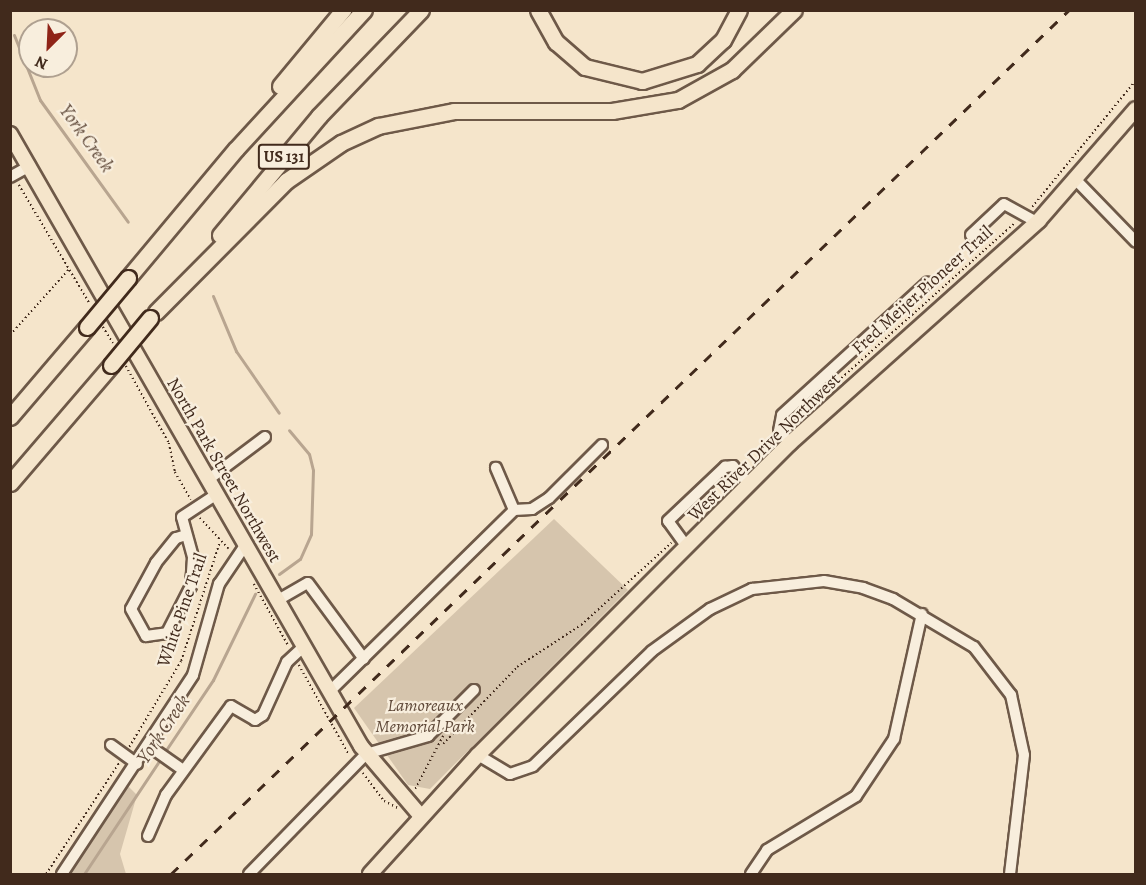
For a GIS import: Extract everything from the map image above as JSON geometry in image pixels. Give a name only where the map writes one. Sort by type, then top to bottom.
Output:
[{"type":"highway","points":[[236,149],[343,10]]},
{"type":"highway","name":"US 131","points":[[10,417],[95,326],[128,279],[236,149],[364,10]]},
{"type":"highway","name":"US 131","points":[[10,483],[118,364],[153,315],[319,116],[421,10]]},
{"type":"highway","points":[[538,10],[556,42],[585,67],[612,78],[642,81],[697,64],[723,40],[739,10]]},
{"type":"highway","points":[[153,315],[286,181],[341,143],[378,126],[454,111],[612,111],[678,100],[732,70],[794,10]]},
{"type":"main road","name":"West River Drive Northwest","points":[[370,874],[420,815],[682,542],[1037,222],[1136,109]]},
{"type":"main road","name":"North Park Street Northwest","points":[[10,134],[366,754],[420,815]]},
{"type":"street","points":[[12,176],[30,166]]},
{"type":"street","points":[[1076,180],[1136,242]]},
{"type":"street","points":[[971,235],[1004,204],[1037,222]]},
{"type":"street","points":[[790,443],[780,433],[782,415],[928,282]]},
{"type":"street","points":[[209,479],[265,437]]},
{"type":"street","points":[[329,692],[514,510],[532,509],[549,498],[602,445]]},
{"type":"street","points":[[682,542],[668,521],[725,467],[733,466],[749,484]]},
{"type":"street","points":[[496,468],[514,510]]},
{"type":"street","points":[[186,535],[176,538],[145,580],[131,609],[146,636],[164,636],[190,586],[193,557],[182,517],[217,494]]},
{"type":"street","points":[[62,874],[149,746],[193,675],[219,584],[246,544]]},
{"type":"street","points":[[478,755],[510,774],[533,766],[652,651],[710,609],[753,590],[824,581],[862,588],[922,614],[974,647],[1011,695],[1024,755],[1010,874]]},
{"type":"street","points":[[278,600],[308,583],[364,659]]},
{"type":"street","points":[[751,874],[767,850],[856,796],[894,739],[922,614]]},
{"type":"street","points":[[148,837],[156,812],[183,770],[231,706],[255,720],[262,716],[286,662],[304,646]]},
{"type":"street","points":[[249,874],[366,754],[428,736],[474,690]]},
{"type":"street","points":[[111,745],[137,764]]},
{"type":"street","points":[[149,746],[183,770]]},
{"type":"path","name":"Fred Meijer Pioneer Trail","points":[[780,433],[1026,214],[1136,80]]},
{"type":"path","points":[[12,176],[92,306]]},
{"type":"path","points":[[10,335],[69,268]]},
{"type":"path","points":[[95,326],[114,344]]},
{"type":"path","name":"White Pine Trail","points":[[46,874],[181,661],[219,543],[194,507],[175,472],[170,443],[118,364]]},
{"type":"path","points":[[443,744],[517,667],[581,625],[682,542]]},
{"type":"green space","name":"Lamoreaux Memorial Park","points":[[554,519],[628,590],[430,789],[408,785],[354,708]]},
{"type":"green space","points":[[124,782],[137,795],[120,854],[126,874],[62,874]]},
{"type":"waterway","name":"York Creek","points":[[14,35],[40,100],[128,222]]},
{"type":"waterway","name":"York Creek","points":[[213,296],[236,351],[279,413]]},
{"type":"waterway","name":"York Creek","points":[[279,574],[300,559],[311,534],[313,470],[309,454],[289,430]]},
{"type":"waterway","name":"York Creek","points":[[164,753],[213,680],[255,594]]},
{"type":"waterway","name":"York Creek","points":[[84,874],[161,758]]},
{"type":"railway","points":[[171,874],[1069,10]]}]
